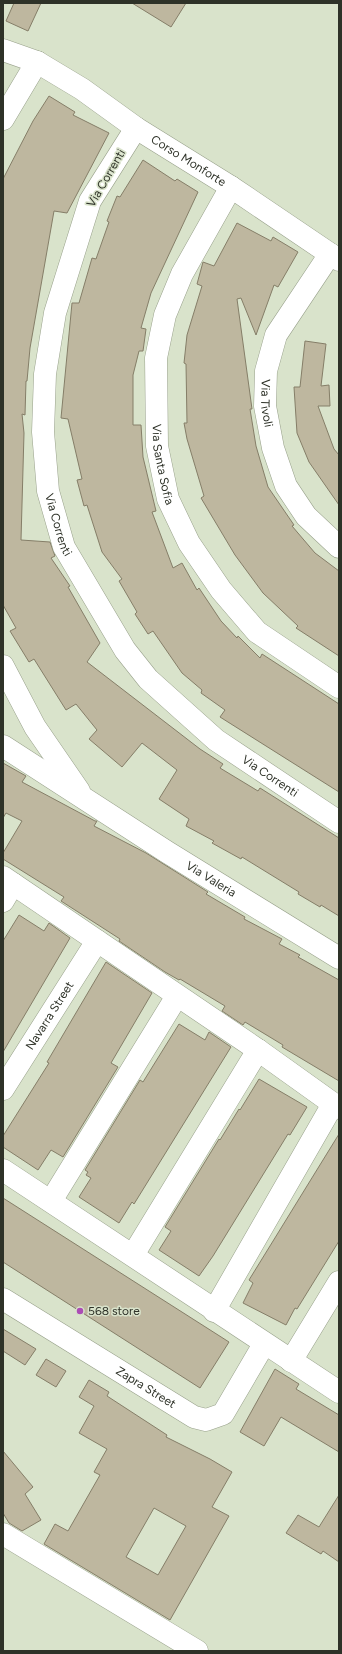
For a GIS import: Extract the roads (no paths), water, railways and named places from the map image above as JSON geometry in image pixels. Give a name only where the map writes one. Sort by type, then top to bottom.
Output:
[{"type":"street","name":"Corso Monforte","points":[[3,50],[37,62],[82,89],[136,128],[231,187],[334,257]]},
{"type":"street","points":[[3,120],[37,62]]},
{"type":"street","name":"Via Correnti","points":[[136,128],[90,201],[55,314],[45,374],[43,432],[48,491],[64,547],[125,650],[148,679],[216,740],[339,822]]},
{"type":"street","name":"Via Santa Sofia","points":[[231,187],[182,274],[165,315],[156,358],[156,417],[158,454],[168,499],[189,543],[221,590],[258,632],[339,687]]},
{"type":"street","name":"Via Tivoli","points":[[334,257],[276,335],[266,371],[265,406],[273,448],[286,486],[306,516],[339,547]]},
{"type":"street","name":"Via Valeria","points":[[3,666],[35,727],[84,799]]},
{"type":"street","name":"Via Valeria","points":[[3,746],[167,852],[339,958]]},
{"type":"street","points":[[6,887],[97,941],[258,1050],[336,1106],[214,1311]]},
{"type":"street","name":"Navarra Street","points":[[3,1089],[97,941]]},
{"type":"street","points":[[51,1201],[177,996]]},
{"type":"street","points":[[133,1255],[258,1050]]},
{"type":"street","points":[[3,1170],[133,1255],[214,1311],[339,1392]]},
{"type":"street","points":[[292,1361],[339,1282]]},
{"type":"street","name":"Zapra Street","points":[[3,1299],[194,1417],[206,1420],[223,1414],[264,1344]]},
{"type":"street","points":[[3,1534],[197,1651]]},
{"type":"place","name":"568 store","points":[[80,1311]]}]
